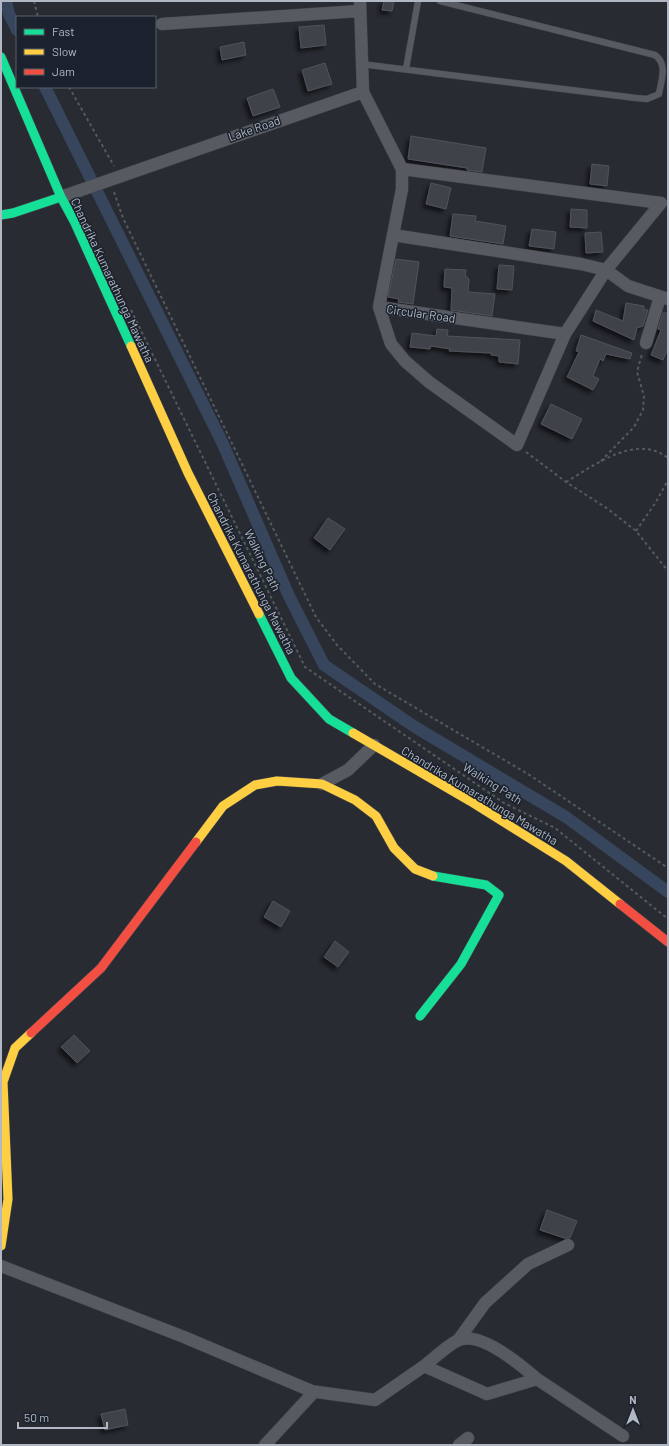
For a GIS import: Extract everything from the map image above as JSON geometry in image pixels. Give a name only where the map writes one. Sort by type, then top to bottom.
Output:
[{"type":"main road","name":"Chandrika Kumarathunga Mawatha","points":[[1,57],[61,197],[74,221],[188,473],[291,678],[329,719],[470,801],[566,861],[668,942]]},
{"type":"main road","points":[[1,215],[13,213],[61,197]]},
{"type":"main road","points":[[1,1246],[8,1199],[3,1130],[4,1082],[15,1048],[100,968],[223,806],[255,785],[277,781],[322,784],[355,800],[376,816],[394,848],[415,869],[433,876],[486,885],[500,895],[461,964],[420,1016]]},
{"type":"street","points":[[162,24],[359,6],[363,92]]},
{"type":"street","name":"Lake Road","points":[[61,197],[114,177],[363,92]]},
{"type":"street","name":"Circular Road","points":[[363,92],[402,169],[402,189],[379,307],[565,334]]},
{"type":"street","points":[[379,307],[391,344],[405,361],[430,382],[517,445],[565,334],[606,270],[661,203],[402,169]]},
{"type":"street","points":[[393,235],[581,264],[606,270],[628,286],[664,298],[646,343]]},
{"type":"street","points":[[322,784],[348,770],[374,745]]},
{"type":"street","points":[[1,1266],[184,1337],[310,1391],[375,1400],[459,1340],[485,1303],[528,1264],[568,1244]]},
{"type":"street","points":[[459,1340],[477,1338],[517,1362],[537,1379],[623,1436]]},
{"type":"street","points":[[424,1366],[488,1394],[537,1379]]},
{"type":"street","points":[[266,1445],[314,1392],[310,1391]]},
{"type":"lane","points":[[406,69],[418,1]]},
{"type":"lane","points":[[361,64],[636,98],[647,99],[659,94],[663,69],[661,58],[655,54],[440,1]]},
{"type":"path","points":[[34,1],[38,16]]},
{"type":"path","points":[[70,88],[114,177],[127,225],[316,617],[337,645],[375,684],[528,774],[668,868]]},
{"type":"path","name":"Walking Path","points":[[129,305],[305,667],[504,803],[555,828],[668,919]]},
{"type":"path","points":[[601,461],[634,427],[643,410],[644,396],[637,372],[646,343]]},
{"type":"path","points":[[517,445],[566,482],[608,509],[636,531],[668,571]]},
{"type":"path","points":[[566,482],[601,461],[632,448],[653,449],[668,458]]},
{"type":"path","points":[[636,531],[656,502],[668,480]]},
{"type":"building","points":[[384,1],[394,1],[392,11],[382,10]]},
{"type":"building","points":[[324,25],[326,45],[301,48],[299,27]]},
{"type":"building","points":[[244,42],[246,55],[222,60],[220,47]]},
{"type":"building","points":[[325,63],[332,84],[308,91],[302,70]]},
{"type":"building","points":[[273,89],[280,107],[253,116],[247,98]]},
{"type":"building","points":[[411,136],[486,148],[482,172],[467,170],[467,168],[408,159]]},
{"type":"building","points":[[592,164],[609,166],[607,186],[590,184]]},
{"type":"building","points":[[431,183],[451,188],[446,209],[426,204]]},
{"type":"building","points":[[571,209],[587,210],[587,228],[570,227]]},
{"type":"building","points":[[453,214],[476,216],[475,221],[506,226],[503,244],[450,236]]},
{"type":"building","points":[[532,229],[556,232],[554,249],[529,246]]},
{"type":"building","points":[[601,232],[603,252],[586,253],[585,233]]},
{"type":"building","points":[[396,259],[419,262],[413,304],[398,302],[399,299],[388,297]]},
{"type":"building","points":[[499,265],[514,266],[512,290],[497,289]]},
{"type":"building","points":[[445,269],[466,270],[465,275],[469,279],[468,292],[495,294],[492,316],[451,310],[452,288],[444,287]]},
{"type":"building","points":[[626,303],[644,306],[644,310],[648,310],[643,326],[637,328],[634,340],[593,321],[596,310],[623,321]]},
{"type":"building","points":[[663,313],[668,313],[668,348],[663,360],[651,355],[661,330],[658,329]]},
{"type":"building","points":[[437,329],[448,330],[447,336],[520,340],[518,364],[499,362],[499,356],[491,355],[491,353],[449,351],[450,349],[431,346],[430,349],[410,347],[412,333],[436,336]]},
{"type":"building","points":[[581,335],[632,353],[630,359],[606,354],[603,361],[600,359],[593,376],[599,379],[593,390],[567,377],[579,352],[576,351]]},
{"type":"building","points":[[551,404],[582,419],[572,439],[541,424]]},
{"type":"building","points":[[328,518],[345,529],[330,550],[314,538]]},
{"type":"building","points":[[273,901],[290,911],[281,927],[264,917]]},
{"type":"building","points":[[335,941],[349,952],[338,967],[324,957]]},
{"type":"building","points":[[74,1035],[90,1051],[77,1063],[61,1047]]},
{"type":"building","points":[[547,1210],[577,1221],[570,1238],[564,1238],[540,1230]]},
{"type":"building","points":[[125,1409],[128,1425],[105,1430],[101,1414]]},
{"type":"waterway","points":[[6,1],[9,14],[16,28]]},
{"type":"waterway","points":[[45,88],[222,442],[289,596],[324,665],[415,727],[566,817],[668,892]]},
{"type":"traffic: fast","points":[[1,57],[61,197],[74,221],[131,346]]},
{"type":"traffic: fast","points":[[1,215],[13,213],[61,197]]},
{"type":"traffic: fast","points":[[259,614],[291,678],[329,719],[353,733]]},
{"type":"traffic: fast","points":[[420,1016],[461,964],[499,895],[486,885],[433,876]]},
{"type":"traffic: slow","points":[[131,346],[188,473],[259,614]]},
{"type":"traffic: slow","points":[[353,733],[470,801],[566,861],[620,904]]},
{"type":"traffic: slow","points":[[196,842],[223,806],[255,785],[277,781],[322,784],[355,800],[376,816],[394,848],[415,869],[433,876]]},
{"type":"traffic: slow","points":[[1,1246],[8,1199],[3,1082],[15,1048],[31,1033]]},
{"type":"traffic: jam","points":[[31,1033],[101,968],[196,842]]},
{"type":"traffic: jam","points":[[620,904],[668,942]]}]
